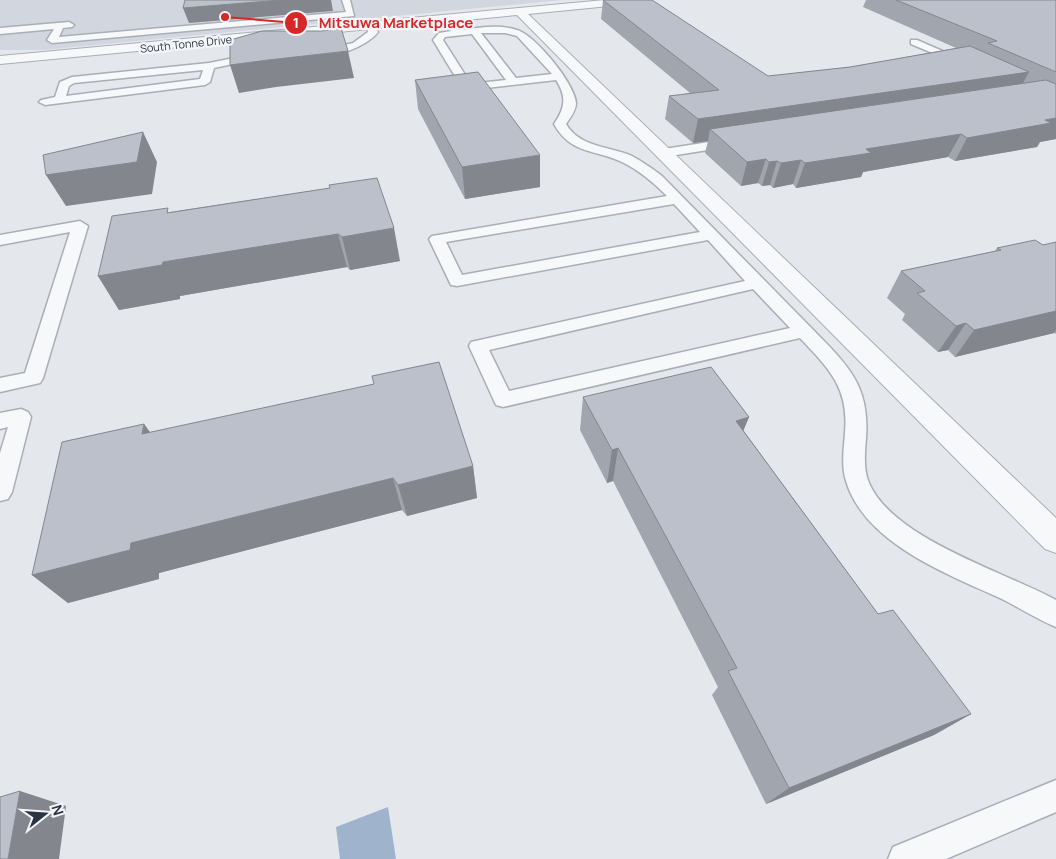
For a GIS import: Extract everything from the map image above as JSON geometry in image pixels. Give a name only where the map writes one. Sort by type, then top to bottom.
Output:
[{"type":"street","name":"South Tonne Drive","points":[[0,60],[266,44],[370,26],[640,0]]},
{"type":"street","points":[[520,11],[1056,539]]},
{"type":"lane","points":[[60,26],[52,40],[351,14],[346,0]]},
{"type":"lane","points":[[447,18],[457,33]]},
{"type":"lane","points":[[0,31],[79,24]]},
{"type":"lane","points":[[309,53],[354,46],[369,39],[373,32],[370,26]]},
{"type":"lane","points":[[558,77],[478,86],[465,84],[438,40],[442,35],[494,29],[512,30],[520,34],[566,86],[570,104],[567,115],[560,124],[564,134],[582,145],[618,155],[638,165],[677,199],[830,360],[853,395],[856,422],[856,479],[862,492],[879,514],[898,533],[938,557],[1031,599],[1056,614]]},
{"type":"lane","points":[[474,31],[514,82]]},
{"type":"lane","points":[[914,42],[975,68]]},
{"type":"lane","points":[[60,99],[64,84],[72,80],[208,66],[246,60],[266,44]]},
{"type":"lane","points":[[45,102],[205,82],[208,66]]},
{"type":"lane","points":[[664,153],[752,139]]},
{"type":"lane","points":[[677,199],[437,239],[457,281],[711,235]]},
{"type":"lane","points":[[0,240],[80,226],[33,378],[0,385]]},
{"type":"lane","points":[[757,283],[478,346],[502,400],[803,331]]},
{"type":"lane","points":[[0,421],[21,417],[0,492]]},
{"type":"lane","points":[[905,859],[1056,796]]},
{"type":"shaded area","points":[[0,0],[563,0],[43,50],[0,50]]},
{"type":"water","points":[[388,807],[396,859],[340,859],[336,827]]},
{"type":"building","points":[[185,0],[281,0],[183,8]]},
{"type":"building","points":[[603,0],[652,0],[768,76],[850,67],[970,46],[1029,72],[698,119],[669,96],[719,90]]},
{"type":"building","points":[[896,0],[1056,0],[1056,72],[988,43],[997,41]]},
{"type":"building","points":[[341,28],[348,51],[230,65],[230,40],[262,31],[322,31]]},
{"type":"building","points":[[478,72],[540,155],[462,167],[415,80]]},
{"type":"building","points":[[1046,80],[1056,84],[1056,118],[1045,120],[1051,123],[967,138],[961,134],[866,149],[871,153],[805,163],[801,160],[781,163],[777,161],[769,162],[766,159],[747,162],[710,129]]},
{"type":"building","points":[[143,132],[137,162],[46,175],[43,155]]},
{"type":"building","points":[[377,178],[394,228],[342,237],[338,234],[163,262],[162,265],[98,276],[112,216],[168,208],[167,213],[330,188],[329,185]]},
{"type":"building","points":[[1035,240],[1043,245],[1056,242],[1056,311],[974,330],[966,323],[956,326],[917,293],[925,291],[901,271],[1001,250],[997,248]]},
{"type":"building","points":[[439,362],[473,466],[398,485],[393,478],[131,543],[130,550],[32,575],[62,442],[144,424],[142,434],[374,384],[372,376]]},
{"type":"building","points":[[711,367],[749,417],[736,421],[878,614],[893,610],[971,714],[789,788],[728,671],[737,668],[618,448],[612,450],[583,397]]},
{"type":"building","points":[[20,791],[8,859],[0,859],[0,797]]},
{"type":"place","name":"Mitsuwa Marketplace","points":[[225,17]]}]
